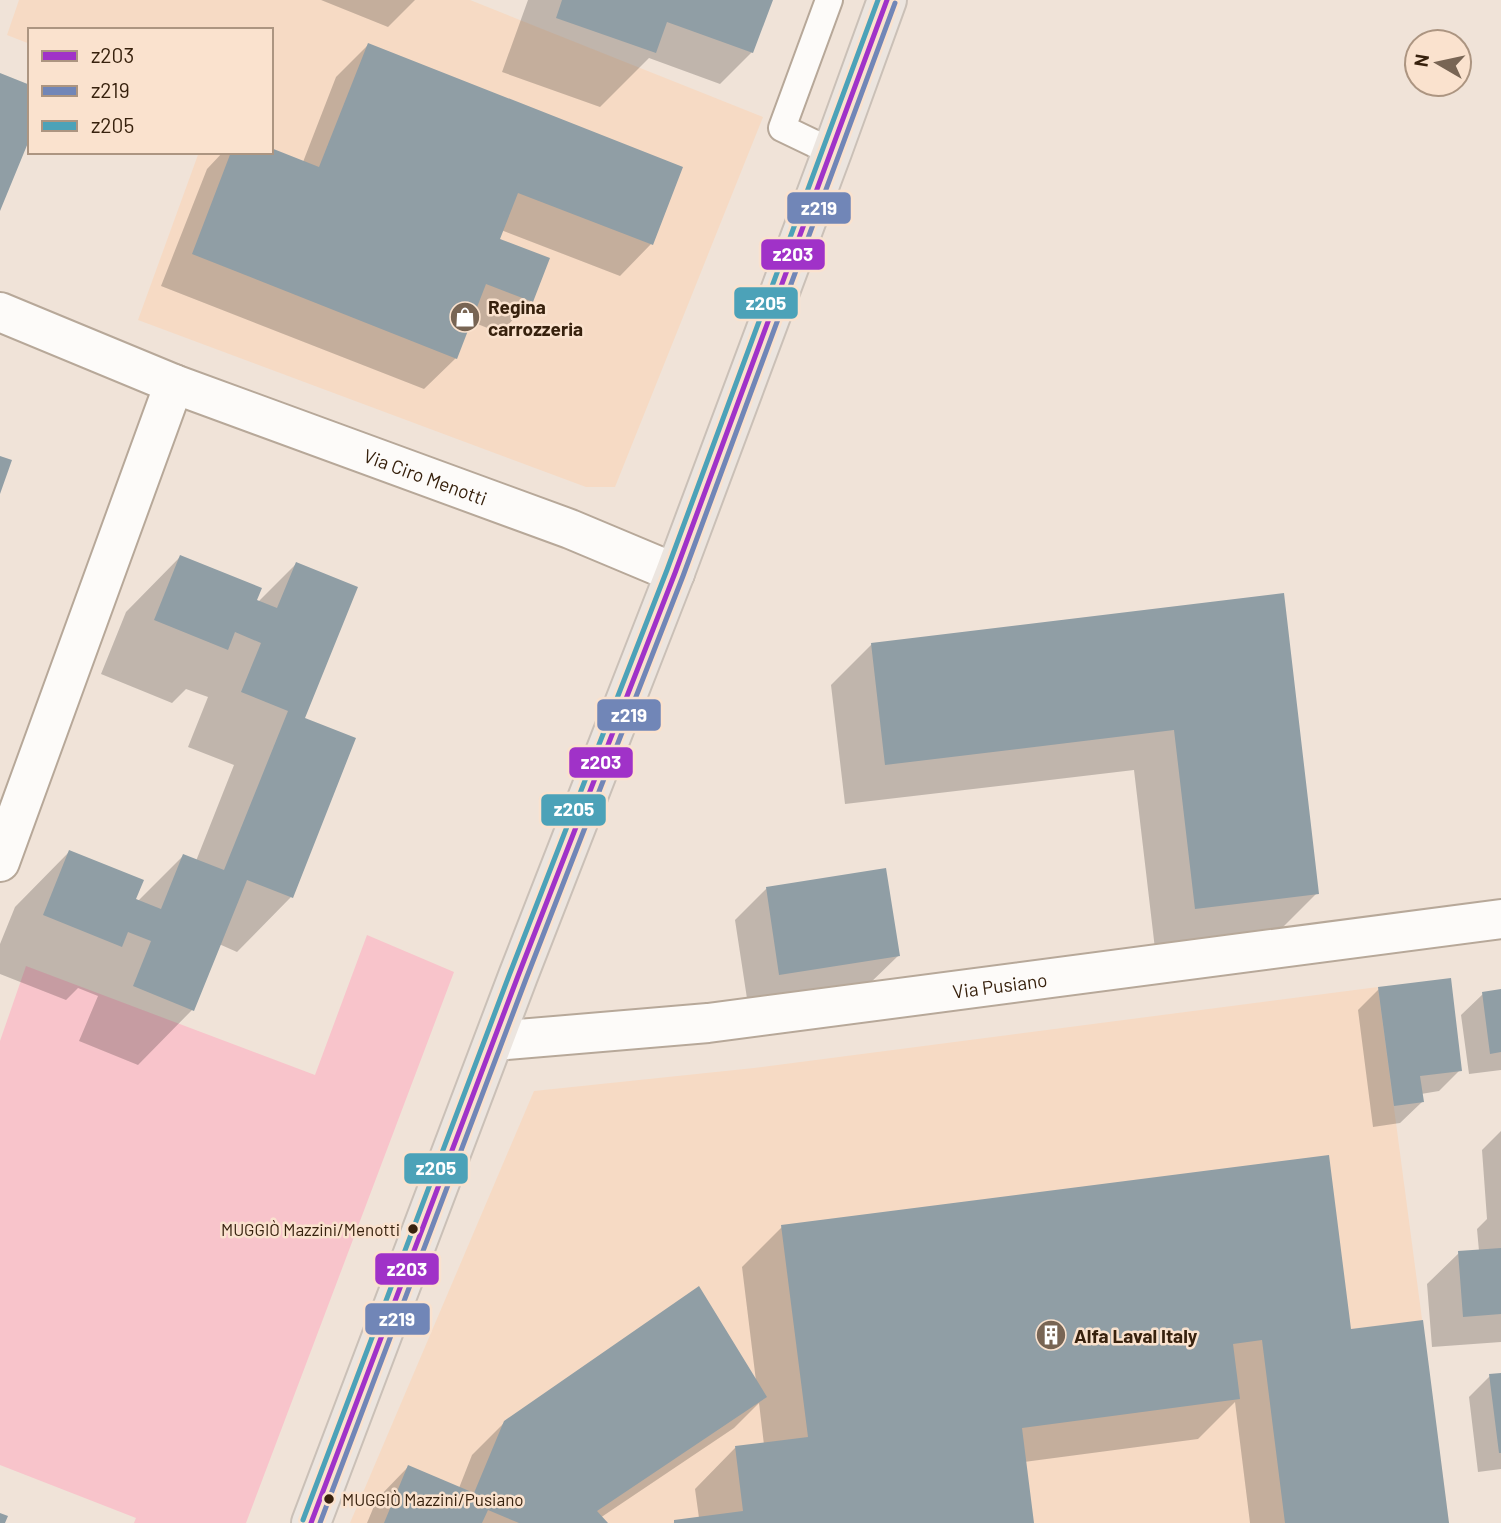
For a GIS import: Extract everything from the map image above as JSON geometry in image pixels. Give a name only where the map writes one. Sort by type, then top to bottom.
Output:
[{"type":"main road","points":[[311,1523],[518,976],[675,573],[887,0]]},
{"type":"street","name":"Via Ciro Menotti","points":[[0,312],[174,384],[569,529],[675,573]]},
{"type":"street","points":[[0,862],[174,384]]},
{"type":"street","name":"Via Pusiano","points":[[495,1041],[708,1023],[1501,919]]},
{"type":"lane","points":[[830,0],[782,128],[832,152]]},
{"type":"shaded area","points":[[19,0],[470,0],[763,117],[615,487],[586,487],[138,320],[198,154],[273,154],[273,28],[28,28],[28,43],[7,35]]},
{"type":"shaded area","points":[[367,935],[454,972],[246,1523],[134,1523],[136,1518],[0,1465],[0,1041],[26,966],[315,1075]]},
{"type":"shaded area","points":[[1378,987],[1449,1523],[350,1523],[534,1091],[754,1068]]},
{"type":"building","points":[[562,0],[773,0],[753,53],[667,22],[656,53],[556,18]]},
{"type":"building","points":[[368,43],[683,167],[653,245],[518,193],[500,239],[550,258],[533,302],[486,284],[457,359],[192,254],[230,154],[273,154],[273,149],[319,167]]},
{"type":"building","points":[[0,73],[28,84],[28,143],[0,211]]},
{"type":"building","points":[[0,456],[12,460],[0,494]]},
{"type":"building","points":[[180,555],[262,588],[257,600],[277,608],[296,562],[358,587],[305,718],[356,738],[293,898],[247,880],[194,1011],[133,986],[151,941],[128,932],[122,947],[43,915],[69,850],[144,880],[136,899],[161,909],[183,854],[224,870],[288,711],[241,692],[261,643],[235,632],[228,650],[154,620]]},
{"type":"building","points":[[1284,593],[1319,894],[1195,909],[1174,730],[885,765],[871,643]]},
{"type":"building","points":[[886,868],[900,956],[779,975],[766,887]]},
{"type":"building","points":[[1451,978],[1462,1071],[1420,1076],[1424,1102],[1394,1106],[1378,987]]},
{"type":"building","points":[[1501,989],[1501,1052],[1490,1054],[1482,992]]},
{"type":"building","name":"Alfa Laval Italy","points":[[1329,1155],[1351,1329],[1423,1320],[1449,1523],[1285,1523],[1262,1340],[1233,1344],[1240,1399],[1022,1428],[1034,1523],[674,1523],[674,1520],[743,1511],[735,1446],[808,1437],[781,1225]]},
{"type":"building","points":[[1501,1248],[1501,1314],[1463,1317],[1458,1251]]},
{"type":"building","points":[[699,1286],[767,1397],[597,1511],[608,1523],[519,1523],[488,1510],[482,1523],[384,1523],[408,1465],[474,1493],[504,1421]]},
{"type":"building","points":[[1501,1373],[1501,1453],[1499,1453],[1489,1374]]},
{"type":"building","points":[[0,1513],[8,1516],[5,1523],[0,1523]]},
{"type":"transit line","name":"z205","points":[[303,1520],[510,973],[667,570],[878,0]]},
{"type":"transit line","name":"z203","points":[[311,1523],[518,976],[675,573],[887,0]]},
{"type":"transit line","name":"z219","points":[[320,1523],[526,979],[683,576],[895,3]]},
{"type":"place","name":"Regina carrozzeria","points":[[465,317]]},
{"type":"place","name":"MUGGIÒ Mazzini/Menotti","points":[[413,1229]]},
{"type":"place","name":"Alfa Laval Italy","points":[[1051,1335]]},
{"type":"place","name":"MUGGIÒ Mazzini/Pusiano","points":[[329,1499]]}]
